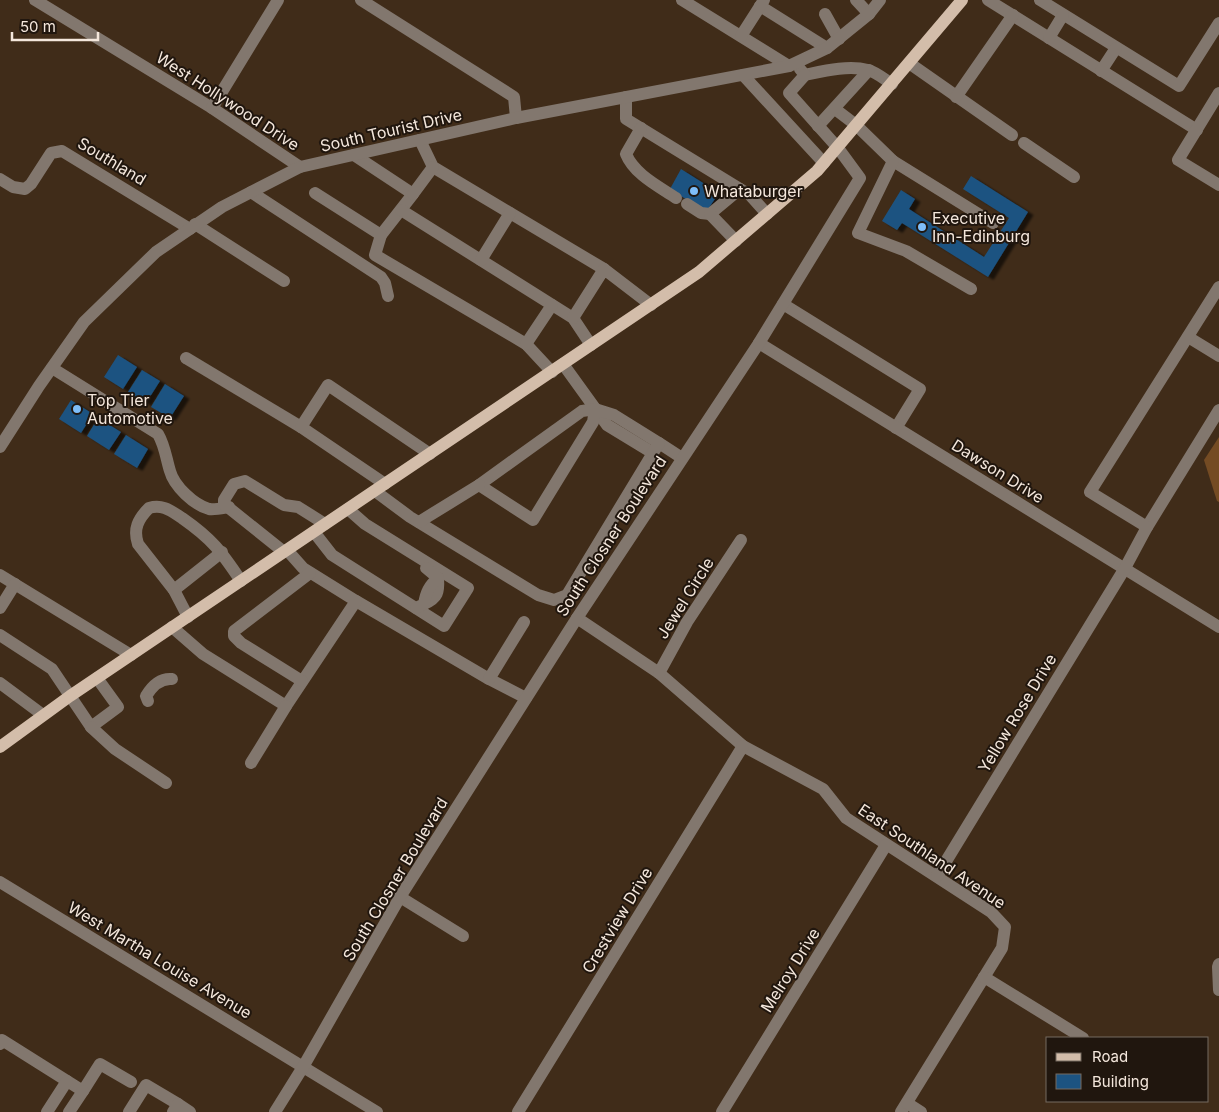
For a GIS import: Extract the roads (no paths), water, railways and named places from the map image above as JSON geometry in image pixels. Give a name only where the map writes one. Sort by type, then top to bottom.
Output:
[{"type":"main road","points":[[0,747],[43,714],[699,272],[824,163],[962,0]]},
{"type":"street","name":"West Hollywood Drive","points":[[36,0],[212,108],[300,167]]},
{"type":"street","points":[[212,108],[278,0]]},
{"type":"street","points":[[361,0],[514,98],[516,118]]},
{"type":"street","points":[[682,0],[792,65],[804,75]]},
{"type":"street","points":[[856,0],[869,14]]},
{"type":"street","name":"South Tourist Drive","points":[[0,448],[84,322],[156,252],[222,207],[300,167],[516,118],[792,65],[827,48],[869,14],[880,0]]},
{"type":"street","points":[[988,0],[1197,130]]},
{"type":"street","points":[[1040,0],[1179,86],[1219,23]]},
{"type":"street","points":[[741,36],[762,3],[827,48]]},
{"type":"street","points":[[825,14],[838,39]]},
{"type":"street","points":[[956,97],[1013,15]]},
{"type":"street","points":[[1049,38],[1063,15]]},
{"type":"street","points":[[1100,71],[1116,48]]},
{"type":"street","points":[[909,63],[1012,135]]},
{"type":"street","points":[[838,148],[789,93],[804,75],[857,68],[870,70],[892,84]]},
{"type":"street","points":[[818,126],[870,70]]},
{"type":"street","points":[[743,75],[824,163]]},
{"type":"street","points":[[1219,93],[1178,160],[1219,186]]},
{"type":"street","points":[[626,97],[626,119],[750,195],[767,214]]},
{"type":"street","points":[[835,109],[856,125],[893,161],[993,223]]},
{"type":"street","points":[[641,128],[626,154],[630,164],[681,201],[701,213],[710,214],[736,241]]},
{"type":"street","points":[[420,140],[433,167],[604,269],[651,305]]},
{"type":"street","points":[[1024,143],[1074,177]]},
{"type":"street","name":"South Closner Boulevard","points":[[275,1112],[303,1067],[400,897],[577,618],[759,343],[860,178],[838,148]]},
{"type":"street","name":"Southland","points":[[0,179],[13,187],[25,188],[31,184],[51,153],[62,150],[192,227]]},
{"type":"street","points":[[354,155],[413,194]]},
{"type":"street","points":[[893,161],[858,233],[906,251],[971,289]]},
{"type":"street","points":[[433,167],[381,235],[375,255],[526,344],[552,372]]},
{"type":"street","points":[[710,214],[740,189]]},
{"type":"street","points":[[251,192],[380,277],[385,283],[388,296]]},
{"type":"street","points":[[316,193],[381,235]]},
{"type":"street","points":[[401,210],[573,318],[590,346]]},
{"type":"street","points":[[480,260],[510,213]]},
{"type":"street","points":[[192,227],[284,281]]},
{"type":"street","points":[[573,318],[604,269]]},
{"type":"street","points":[[1147,527],[1090,492],[1219,287]]},
{"type":"street","points":[[783,304],[920,389],[896,428]]},
{"type":"street","points":[[526,344],[552,305]]},
{"type":"street","points":[[1188,337],[1219,356]]},
{"type":"street","name":"Dawson Drive","points":[[759,343],[1219,627]]},
{"type":"street","points":[[186,358],[300,427],[380,487],[419,522],[538,595],[554,600],[567,595],[656,448]]},
{"type":"street","points":[[563,364],[608,425],[682,458]]},
{"type":"street","points":[[52,368],[158,434],[164,443],[170,472],[175,482],[193,500],[209,509],[229,507]]},
{"type":"street","points":[[300,427],[328,385],[430,454]]},
{"type":"street","points":[[478,485],[533,520],[593,422],[595,409]]},
{"type":"street","points":[[419,522],[478,485],[582,411],[595,409]]},
{"type":"street","name":"Yellow Rose Drive","points":[[937,876],[1219,410]]},
{"type":"street","points":[[325,524],[298,507],[284,505],[245,481],[234,484],[224,500],[224,504],[286,551],[310,573],[526,698]]},
{"type":"street","points":[[188,616],[174,590],[138,544],[135,535],[140,519],[149,508],[164,507],[171,510],[203,532],[222,552],[241,581]]},
{"type":"street","points":[[348,509],[365,524],[468,588],[432,644]]},
{"type":"street","points":[[314,532],[332,555],[420,606],[444,626]]},
{"type":"street","points":[[382,535],[393,548],[433,572],[438,578],[429,586],[420,606]]},
{"type":"street","name":"Jewel Circle","points":[[659,673],[687,622],[741,540]]},
{"type":"street","points":[[174,590],[222,552]]},
{"type":"street","points":[[302,681],[242,643],[234,636],[234,632],[310,573]]},
{"type":"street","points":[[0,575],[131,655]]},
{"type":"street","points":[[0,608],[15,584]]},
{"type":"street","points":[[251,763],[302,681],[356,601]]},
{"type":"street","name":"East Southland Avenue","points":[[577,618],[659,673],[743,746],[823,789],[846,818],[991,912],[1005,927],[1002,948],[984,976]]},
{"type":"street","points":[[489,678],[524,622]]},
{"type":"street","points":[[172,627],[203,654],[286,706]]},
{"type":"street","points":[[0,634],[52,669],[91,727],[115,749],[166,784]]},
{"type":"street","points":[[91,727],[118,707],[97,678]]},
{"type":"street","points":[[148,701],[146,696],[150,689],[164,679],[172,679]]},
{"type":"street","points":[[0,683],[43,714]]},
{"type":"street","name":"Crestview Drive","points":[[518,1112],[743,746]]},
{"type":"street","name":"Melroy Drive","points":[[722,1112],[886,845]]},
{"type":"street","name":"West Martha Louise Avenue","points":[[0,882],[376,1112]]},
{"type":"street","points":[[400,897],[463,936]]},
{"type":"street","points":[[1219,964],[1219,990]]},
{"type":"street","points":[[921,1112],[904,1108],[984,976],[1081,1037]]},
{"type":"street","points":[[0,1044],[2,1040],[83,1091]]},
{"type":"street","points":[[70,1112],[100,1064],[131,1082]]},
{"type":"street","points":[[47,1112],[67,1081]]},
{"type":"street","points":[[129,1112],[146,1085],[176,1108],[190,1112]]},
{"type":"place","name":"Whataburger","points":[[694,191]]},
{"type":"place","name":"Executive Inn-Edinburg","points":[[922,227]]},
{"type":"place","name":"Top Tier Automotive","points":[[77,409]]}]
